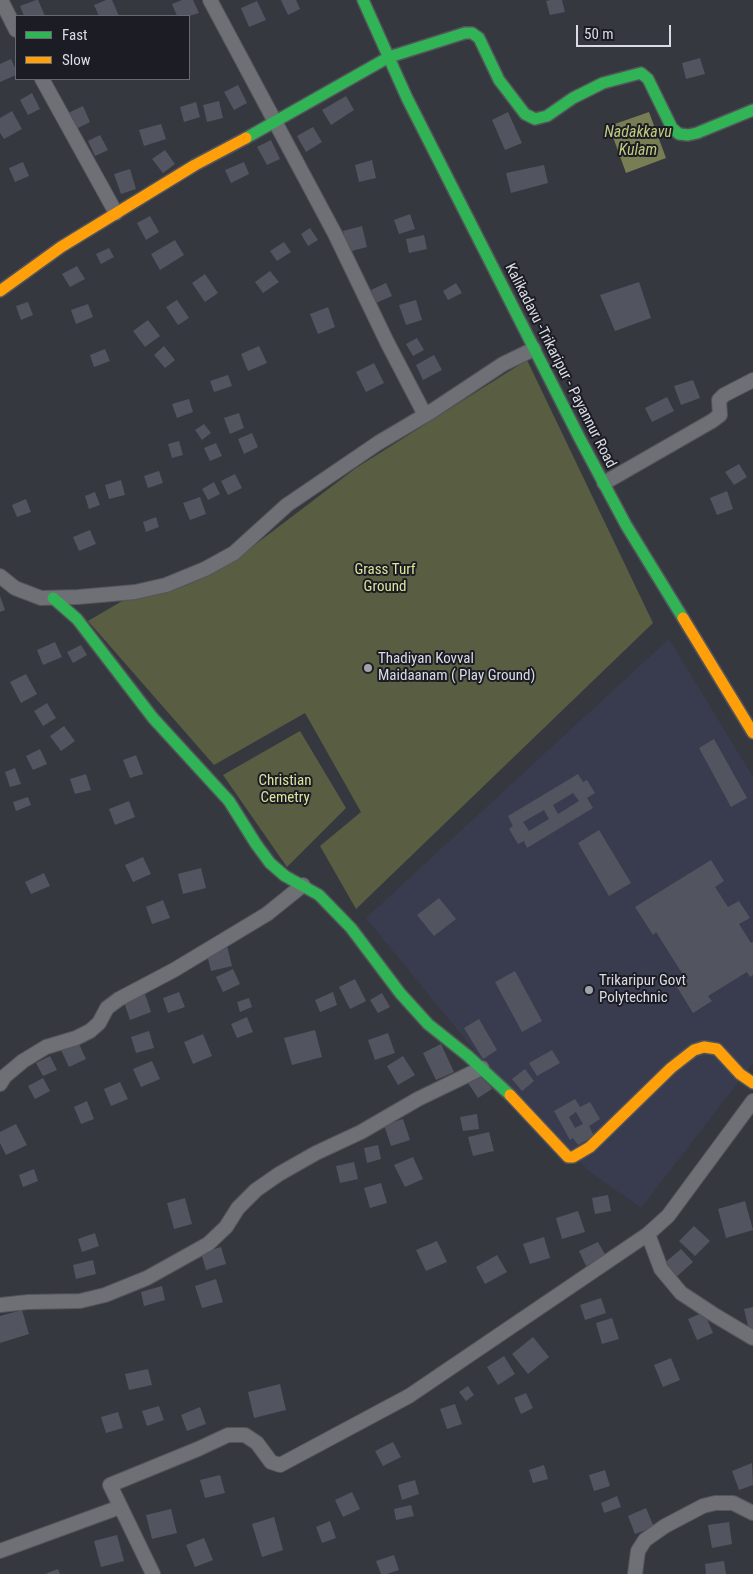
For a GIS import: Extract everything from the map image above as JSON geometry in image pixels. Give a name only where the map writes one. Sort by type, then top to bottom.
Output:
[{"type":"street","points":[[0,0],[15,28]]},
{"type":"street","points":[[210,0],[335,234],[387,342],[425,415]]},
{"type":"street","name":"Kalikadavu -Trikaripur - Payannur Road","points":[[363,0],[407,98],[534,349],[626,525],[753,734]]},
{"type":"street","points":[[0,290],[61,246],[195,165],[276,122],[389,57],[465,33],[472,33],[479,38],[499,80],[526,114],[535,119],[547,116],[573,98],[603,84],[641,73],[648,79],[672,128],[679,134],[697,133],[753,110]]},
{"type":"street","points":[[43,80],[116,213]]},
{"type":"street","points":[[0,576],[15,588],[41,598],[53,598],[135,592],[166,585],[205,569],[234,553],[287,505],[378,443],[503,364],[534,349]]},
{"type":"street","points":[[604,483],[712,421],[720,415],[720,400],[724,395],[753,380]]},
{"type":"street","points":[[53,598],[77,619],[153,718],[229,801],[270,863],[285,876],[319,895],[351,928],[400,993],[428,1024],[482,1068],[568,1157],[573,1157],[590,1147],[670,1068],[694,1050],[704,1047],[717,1049],[740,1074],[753,1083]]},
{"type":"street","points":[[0,1084],[5,1076],[23,1061],[46,1047],[76,1038],[90,1031],[99,1023],[107,1008],[119,999],[174,970],[267,914],[303,885]]},
{"type":"street","points":[[0,1305],[28,1302],[80,1301],[105,1295],[147,1278],[208,1244],[226,1227],[238,1208],[256,1190],[279,1174],[316,1153],[361,1132],[418,1099],[482,1068]]},
{"type":"street","points":[[153,1574],[110,1485],[228,1435],[245,1435],[258,1443],[271,1462],[280,1465],[408,1396],[648,1234],[668,1216],[753,1101]]},
{"type":"street","points":[[648,1234],[661,1269],[681,1293],[753,1338]]},
{"type":"street","points":[[633,1572],[638,1551],[645,1540],[665,1526],[703,1506],[716,1503],[732,1503],[753,1513]]},
{"type":"street","points":[[0,1551],[120,1507]]},
{"type":"shaded area","name":"Trikaripur Govt Polytechnic","points":[[669,639],[753,777],[753,1063],[641,1208],[589,1171],[497,1078],[366,918]]},
{"type":"green space","name":"Thadiyan Kovval Maidaanam ( Play Ground)","points":[[527,360],[653,623],[356,909],[320,846],[361,812],[305,713],[214,765],[88,621],[129,597],[187,585],[244,553],[356,468]]},
{"type":"green space","name":"Christian Cemetry","points":[[300,731],[346,808],[287,867],[223,775]]},
{"type":"water","name":"Nadakkavu Kulam","points":[[649,112],[666,158],[626,173],[609,126]]},
{"type":"building","points":[[38,0],[45,15],[24,15],[20,6]]},
{"type":"building","points":[[106,0],[112,0],[119,15],[99,15],[94,5]]},
{"type":"building","points":[[182,0],[193,0],[199,13],[190,16],[177,15],[172,4]]},
{"type":"building","points":[[281,0],[296,0],[300,9],[288,15]]},
{"type":"building","points":[[562,0],[565,12],[550,15],[546,1]]},
{"type":"building","points":[[257,1],[266,20],[249,27],[241,8]]},
{"type":"building","points":[[700,58],[705,74],[686,79],[682,63]]},
{"type":"building","points":[[11,59],[15,68],[15,75],[0,82],[0,64]]},
{"type":"building","points":[[238,85],[247,103],[234,110],[224,92]]},
{"type":"building","points":[[32,93],[40,109],[28,115],[20,100]]},
{"type":"building","points":[[346,96],[354,110],[331,125],[322,110]]},
{"type":"building","points":[[219,101],[223,118],[207,122],[203,105]]},
{"type":"building","points":[[196,102],[200,117],[184,122],[180,107]]},
{"type":"building","points":[[83,106],[90,122],[76,129],[68,113]]},
{"type":"building","points":[[12,111],[22,129],[4,139],[0,133],[0,118]]},
{"type":"building","points":[[508,112],[522,143],[505,150],[492,120]]},
{"type":"building","points":[[161,124],[166,139],[144,146],[139,130]]},
{"type":"building","points":[[313,127],[322,142],[306,152],[297,136]]},
{"type":"building","points":[[100,135],[108,150],[95,156],[88,141]]},
{"type":"building","points":[[271,140],[280,159],[267,165],[257,147]]},
{"type":"building","points":[[165,150],[175,164],[163,173],[152,159]]},
{"type":"building","points":[[372,160],[376,178],[359,182],[355,165]]},
{"type":"building","points":[[23,162],[29,176],[15,182],[9,168]]},
{"type":"building","points":[[244,162],[249,174],[231,183],[225,170]]},
{"type":"building","points":[[544,165],[548,183],[511,193],[506,173]]},
{"type":"building","points":[[130,169],[136,189],[121,194],[114,174]]},
{"type":"building","points":[[410,214],[415,229],[399,234],[394,220]]},
{"type":"building","points":[[150,216],[159,232],[146,240],[137,223]]},
{"type":"building","points":[[362,226],[367,247],[348,252],[343,231]]},
{"type":"building","points":[[310,228],[318,240],[308,246],[301,234]]},
{"type":"building","points":[[424,235],[427,249],[409,253],[406,239]]},
{"type":"building","points":[[175,240],[184,255],[160,270],[151,254]]},
{"type":"building","points":[[284,242],[291,252],[277,261],[270,251]]},
{"type":"building","points":[[109,248],[114,257],[101,264],[96,254]]},
{"type":"building","points":[[77,266],[85,279],[70,287],[62,274]]},
{"type":"building","points":[[270,271],[279,282],[263,293],[255,282]]},
{"type":"building","points":[[205,274],[218,293],[205,302],[192,283]]},
{"type":"building","points":[[639,282],[651,318],[615,331],[600,295]]},
{"type":"building","points":[[386,283],[392,296],[376,303],[371,290]]},
{"type":"building","points":[[456,283],[462,293],[448,300],[443,291]]},
{"type":"building","points":[[177,300],[189,318],[178,325],[166,307]]},
{"type":"building","points":[[416,300],[422,320],[406,325],[399,305]]},
{"type":"building","points":[[28,302],[33,315],[21,320],[16,306]]},
{"type":"building","points":[[88,304],[93,317],[76,324],[71,310]]},
{"type":"building","points":[[328,307],[335,327],[318,334],[310,314]]},
{"type":"building","points":[[148,320],[160,336],[145,347],[133,331]]},
{"type":"building","points":[[417,338],[424,350],[413,356],[406,344]]},
{"type":"building","points":[[164,346],[175,360],[165,368],[154,355]]},
{"type":"building","points":[[259,346],[267,363],[248,371],[241,354]]},
{"type":"building","points":[[105,349],[110,361],[94,367],[90,355]]},
{"type":"building","points":[[434,355],[442,370],[423,380],[416,365]]},
{"type":"building","points":[[374,363],[384,383],[366,392],[356,372]]},
{"type":"building","points":[[228,375],[232,386],[214,392],[210,381]]},
{"type":"building","points":[[693,380],[700,398],[681,405],[674,386]]},
{"type":"building","points":[[667,397],[674,411],[652,422],[645,408]]},
{"type":"building","points":[[189,399],[193,412],[177,418],[172,404]]},
{"type":"building","points":[[239,413],[244,428],[230,434],[224,418]]},
{"type":"building","points":[[204,424],[211,433],[202,440],[195,430]]},
{"type":"building","points":[[252,433],[258,447],[244,454],[238,439]]},
{"type":"building","points":[[179,441],[183,455],[172,458],[168,444]]},
{"type":"building","points":[[216,443],[222,456],[210,461],[204,448]]},
{"type":"building","points":[[739,464],[747,477],[734,485],[725,472]]},
{"type":"building","points":[[159,471],[163,483],[148,488],[144,476]]},
{"type":"building","points":[[235,474],[242,488],[228,495],[221,481]]},
{"type":"building","points":[[121,480],[125,495],[109,499],[105,485]]},
{"type":"building","points":[[214,482],[220,494],[208,500],[202,489]]},
{"type":"building","points":[[727,491],[733,509],[717,515],[710,498]]},
{"type":"building","points":[[95,492],[100,505],[89,509],[85,496]]},
{"type":"building","points":[[200,497],[206,514],[190,520],[183,503]]},
{"type":"building","points":[[26,499],[31,512],[17,517],[12,505]]},
{"type":"building","points":[[156,517],[159,527],[146,532],[143,522]]},
{"type":"building","points":[[90,530],[96,544],[79,551],[73,537]]},
{"type":"building","points":[[0,596],[5,610],[0,612]]},
{"type":"building","points":[[55,642],[62,657],[43,665],[37,650]]},
{"type":"building","points":[[81,645],[87,655],[73,663],[67,652]]},
{"type":"building","points":[[26,674],[37,694],[21,703],[10,682]]},
{"type":"building","points":[[47,703],[56,718],[43,726],[34,711]]},
{"type":"building","points":[[64,726],[75,741],[61,751],[50,736]]},
{"type":"building","points":[[714,739],[747,798],[731,807],[699,748]]},
{"type":"building","points":[[40,749],[47,764],[33,770],[26,756]]},
{"type":"building","points":[[136,755],[143,774],[130,778],[123,760]]},
{"type":"building","points":[[15,768],[21,784],[10,787],[5,772]]},
{"type":"building","points":[[86,774],[91,790],[75,794],[70,779]]},
{"type":"building","points":[[578,774],[583,782],[587,780],[595,793],[587,798],[593,808],[527,848],[524,841],[518,844],[509,829],[513,826],[508,816]],"holes":[[[573,793],[579,801],[558,814],[553,805]],[[544,810],[549,819],[529,831],[523,822]]]},
{"type":"building","points":[[28,797],[31,805],[16,811],[13,802]]},
{"type":"building","points":[[129,801],[135,817],[115,825],[109,809]]},
{"type":"building","points":[[599,830],[631,883],[609,896],[578,843]]},
{"type":"building","points":[[143,857],[151,874],[133,882],[125,865]]},
{"type":"building","points":[[711,860],[724,881],[715,887],[728,907],[739,901],[750,918],[739,924],[751,943],[753,942],[753,975],[750,977],[747,972],[708,996],[712,1001],[693,1013],[677,987],[687,981],[656,932],[653,935],[635,907]]},
{"type":"building","points":[[201,868],[206,888],[183,894],[178,874]]},
{"type":"building","points":[[44,873],[50,886],[31,894],[25,882]]},
{"type":"building","points":[[439,898],[456,919],[434,936],[417,915]]},
{"type":"building","points":[[163,900],[170,918],[152,924],[146,907]]},
{"type":"building","points":[[227,946],[232,966],[211,971],[206,951]]},
{"type":"building","points":[[233,969],[240,984],[223,992],[216,977]]},
{"type":"building","points":[[515,971],[542,1021],[522,1032],[495,982]]},
{"type":"building","points":[[355,979],[366,1001],[350,1009],[339,987]]},
{"type":"building","points":[[179,992],[185,1007],[168,1013],[163,998]]},
{"type":"building","points":[[333,992],[337,1005],[320,1012],[315,1000]]},
{"type":"building","points":[[382,993],[390,1007],[378,1013],[370,1000]]},
{"type":"building","points":[[145,994],[151,1012],[130,1020],[124,1002]]},
{"type":"building","points":[[249,998],[252,1007],[240,1012],[237,1002]]},
{"type":"building","points":[[247,1017],[253,1032],[237,1038],[231,1024]]},
{"type":"building","points":[[479,1019],[497,1050],[483,1059],[464,1028]]},
{"type":"building","points":[[315,1030],[322,1057],[292,1065],[284,1038]]},
{"type":"building","points":[[149,1031],[154,1048],[136,1053],[131,1037]]},
{"type":"building","points":[[388,1033],[395,1053],[375,1060],[368,1040]]},
{"type":"building","points":[[203,1034],[212,1056],[193,1064],[184,1042]]},
{"type":"building","points":[[78,1042],[86,1059],[69,1067],[61,1050]]},
{"type":"building","points":[[441,1044],[454,1072],[436,1080],[423,1053]]},
{"type":"building","points":[[552,1050],[560,1063],[537,1076],[529,1063]]},
{"type":"building","points":[[50,1056],[57,1070],[43,1076],[36,1063]]},
{"type":"building","points":[[403,1056],[415,1075],[398,1085],[387,1066]]},
{"type":"building","points":[[152,1061],[160,1079],[141,1087],[133,1069]]},
{"type":"building","points":[[525,1069],[534,1081],[522,1091],[512,1079]]},
{"type":"building","points":[[482,1074],[492,1089],[478,1098],[468,1083]]},
{"type":"building","points":[[43,1078],[50,1091],[35,1099],[28,1086]]},
{"type":"building","points":[[120,1082],[128,1099],[111,1106],[104,1089]]},
{"type":"building","points":[[575,1099],[580,1107],[590,1102],[600,1119],[589,1126],[594,1136],[578,1145],[573,1138],[570,1140],[554,1111]],"holes":[[[576,1112],[583,1124],[575,1128],[569,1117]]]},
{"type":"building","points":[[87,1101],[94,1119],[81,1124],[74,1107]]},
{"type":"building","points":[[477,1114],[479,1129],[463,1131],[460,1117]]},
{"type":"building","points":[[403,1119],[410,1140],[391,1146],[384,1125]]},
{"type":"building","points":[[16,1124],[27,1145],[6,1155],[0,1143],[0,1132]]},
{"type":"building","points":[[489,1132],[494,1151],[473,1156],[468,1137]]},
{"type":"building","points":[[378,1145],[381,1159],[367,1163],[364,1148]]},
{"type":"building","points":[[413,1157],[423,1179],[405,1187],[394,1165]]},
{"type":"building","points":[[354,1162],[358,1179],[340,1183],[336,1166]]},
{"type":"building","points":[[34,1169],[38,1181],[23,1187],[19,1175]]},
{"type":"building","points":[[381,1183],[387,1203],[370,1208],[364,1188]]},
{"type":"building","points":[[608,1195],[611,1211],[595,1214],[592,1198]]},
{"type":"building","points":[[185,1198],[192,1224],[174,1229],[167,1203]]},
{"type":"building","points":[[745,1201],[753,1230],[726,1238],[718,1209]]},
{"type":"building","points":[[578,1211],[585,1232],[562,1239],[556,1218]]},
{"type":"building","points":[[694,1226],[710,1241],[695,1256],[679,1241]]},
{"type":"building","points":[[95,1233],[99,1246],[82,1252],[78,1239]]},
{"type":"building","points":[[544,1237],[550,1258],[530,1264],[523,1244]]},
{"type":"building","points":[[437,1241],[447,1262],[426,1271],[416,1250]]},
{"type":"building","points":[[598,1242],[606,1256],[586,1266],[579,1251]]},
{"type":"building","points":[[221,1247],[226,1264],[206,1270],[201,1253]]},
{"type":"building","points":[[681,1249],[693,1262],[674,1279],[662,1265]]},
{"type":"building","points":[[497,1255],[507,1272],[485,1284],[476,1267]]},
{"type":"building","points":[[93,1260],[96,1274],[76,1279],[73,1265]]},
{"type":"building","points":[[216,1279],[223,1302],[202,1308],[195,1286]]},
{"type":"building","points":[[162,1286],[165,1300],[144,1306],[141,1292]]},
{"type":"building","points":[[601,1298],[606,1313],[585,1320],[580,1305]]},
{"type":"building","points":[[753,1307],[753,1329],[749,1330],[744,1309]]},
{"type":"building","points":[[22,1310],[29,1334],[0,1343],[0,1316]]},
{"type":"building","points":[[704,1312],[713,1333],[697,1340],[688,1319]]},
{"type":"building","points":[[612,1318],[619,1339],[602,1344],[596,1323]]},
{"type":"building","points":[[533,1337],[549,1357],[528,1374],[512,1354]]},
{"type":"building","points":[[504,1356],[515,1374],[498,1385],[487,1367]]},
{"type":"building","points":[[671,1358],[680,1380],[663,1387],[654,1365]]},
{"type":"building","points":[[148,1369],[152,1385],[129,1390],[125,1374]]},
{"type":"building","points":[[280,1384],[286,1410],[254,1418],[248,1392]]},
{"type":"building","points":[[468,1386],[474,1395],[466,1401],[459,1392]]},
{"type":"building","points":[[526,1393],[533,1408],[521,1414],[514,1398]]},
{"type":"building","points":[[455,1404],[462,1424],[447,1429],[440,1409]]},
{"type":"building","points":[[159,1406],[164,1420],[147,1426],[142,1411]]},
{"type":"building","points":[[200,1407],[206,1424],[187,1431],[181,1415]]},
{"type":"building","points":[[118,1412],[123,1428],[106,1433],[101,1417]]},
{"type":"building","points":[[393,1442],[401,1457],[383,1466],[375,1451]]},
{"type":"building","points":[[752,1463],[753,1485],[739,1490],[732,1471]]},
{"type":"building","points":[[544,1465],[548,1479],[533,1483],[529,1470]]},
{"type":"building","points":[[605,1470],[610,1486],[594,1491],[589,1475]]},
{"type":"building","points":[[220,1475],[225,1493],[205,1498],[200,1480]]},
{"type":"building","points":[[415,1480],[419,1494],[402,1500],[398,1485]]},
{"type":"building","points":[[352,1492],[360,1509],[343,1517],[335,1500]]},
{"type":"building","points":[[617,1496],[621,1507],[604,1513],[601,1503]]},
{"type":"building","points":[[411,1505],[414,1516],[396,1520],[394,1509]]},
{"type":"building","points":[[646,1508],[654,1527],[635,1534],[628,1516]]},
{"type":"building","points":[[171,1509],[177,1533],[152,1539],[146,1515]]},
{"type":"building","points":[[274,1517],[283,1550],[262,1557],[252,1524]]},
{"type":"building","points":[[330,1521],[336,1538],[322,1543],[316,1527]]},
{"type":"building","points":[[729,1522],[732,1544],[712,1548],[708,1525]]},
{"type":"building","points":[[117,1535],[124,1561],[101,1567],[94,1541]]},
{"type":"building","points":[[204,1538],[213,1560],[195,1567],[186,1545]]},
{"type":"building","points":[[394,1555],[399,1570],[381,1574],[376,1561]]},
{"type":"building","points":[[724,1561],[726,1574],[706,1574],[705,1564]]},
{"type":"building","points":[[58,1569],[60,1574],[45,1574]]},
{"type":"traffic: fast","points":[[363,0],[407,98],[579,437],[626,525],[683,618]]},
{"type":"traffic: fast","points":[[246,138],[389,57],[465,33],[472,33],[479,38],[499,80],[525,114],[535,119],[547,116],[573,98],[603,83],[641,73],[648,79],[672,128],[679,134],[697,133],[753,110]]},
{"type":"traffic: fast","points":[[53,598],[77,619],[153,718],[229,801],[270,863],[285,876],[319,895],[351,928],[400,993],[428,1024],[468,1056],[510,1095]]},
{"type":"traffic: slow","points":[[0,291],[61,247],[195,165],[246,138]]},
{"type":"traffic: slow","points":[[683,618],[753,733]]},
{"type":"traffic: slow","points":[[510,1095],[568,1157],[573,1157],[590,1147],[671,1068],[694,1050],[704,1047],[717,1049],[740,1074],[753,1083]]},
{"type":"place","name":"Thadiyan Kovval Maidaanam ( Play Ground)","points":[[368,668]]},
{"type":"place","name":"Trikaripur Govt Polytechnic","points":[[589,990]]},
{"type":"park label","name":"Grass Turf Ground","points":[[385,578]]}]
